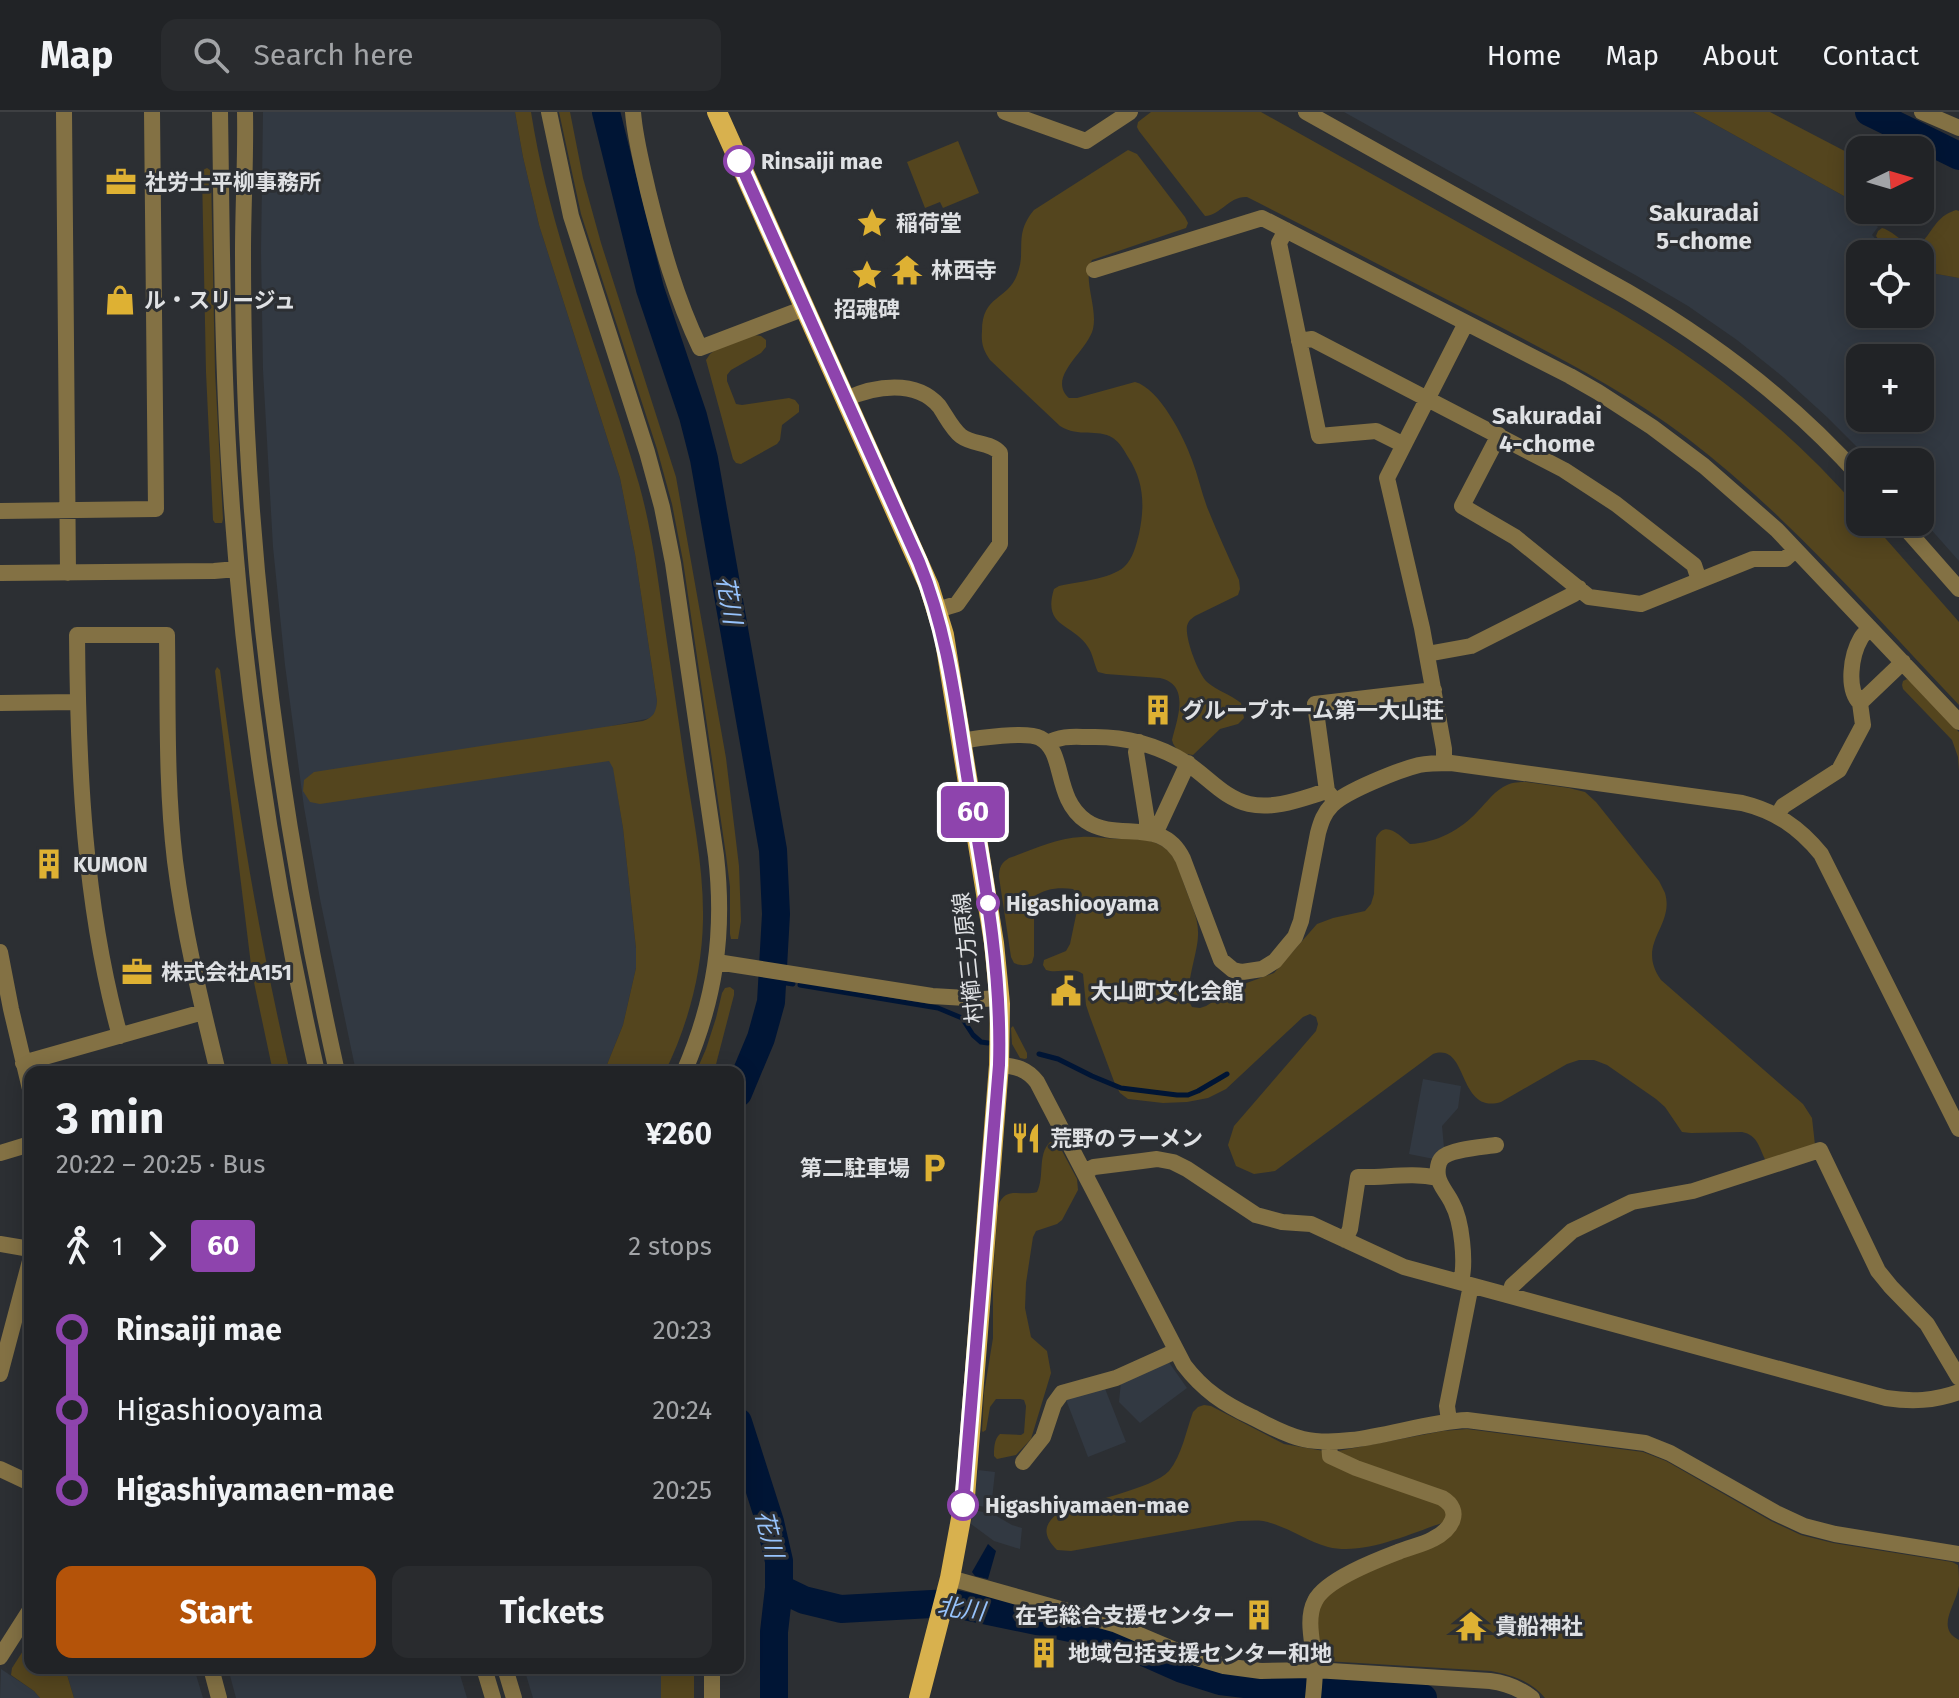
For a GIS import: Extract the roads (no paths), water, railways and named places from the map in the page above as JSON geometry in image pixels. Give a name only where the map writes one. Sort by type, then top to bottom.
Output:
[{"type":"main road","name":"村櫛三方原線","points":[[717,112],[919,562],[937,610],[948,660],[994,943],[999,998],[999,1065],[968,1467],[949,1583],[919,1698]]},
{"type":"street","points":[[64,112],[68,573]]},
{"type":"street","points":[[0,511],[156,509],[152,112]]},
{"type":"street","points":[[220,112],[225,371],[237,569],[254,729],[270,832],[316,1066]]},
{"type":"street","points":[[245,112],[245,371],[250,490],[262,623],[292,844],[336,1066]]},
{"type":"street","points":[[549,112],[571,216],[651,466],[668,534],[716,856],[720,920],[717,962],[706,1015],[686,1066]]},
{"type":"street","points":[[633,112],[638,150],[655,220],[682,310],[700,348],[805,308]]},
{"type":"street","points":[[1005,112],[1086,141],[1130,112]]},
{"type":"street","points":[[1306,112],[1678,322],[1771,391],[1846,463]]},
{"type":"street","points":[[1922,112],[1959,128]]},
{"type":"street","points":[[1094,270],[1262,218],[1570,376],[1652,427],[1729,486],[1777,530],[1959,722]]},
{"type":"street","points":[[1286,230],[1279,243],[1319,436],[1376,431],[1404,445]]},
{"type":"street","points":[[1444,763],[1427,654],[1387,478],[1466,323]]},
{"type":"street","points":[[1299,341],[1312,339],[1564,470],[1616,504],[1694,565],[1699,580]]},
{"type":"street","points":[[846,399],[859,392],[894,387],[915,389],[933,399],[960,435],[995,447],[1000,453],[1000,544],[957,604],[937,610]]},
{"type":"street","points":[[1499,435],[1462,506],[1515,537],[1589,597],[1641,604],[1753,559],[1785,559],[1795,550]]},
{"type":"street","points":[[1912,536],[1959,589]]},
{"type":"street","points":[[0,573],[237,569]]},
{"type":"street","points":[[1427,654],[1471,646],[1574,594],[1579,588]]},
{"type":"street","points":[[1777,816],[1783,806],[1839,770],[1863,725],[1860,703],[1853,696],[1851,681],[1861,637],[1870,628]]},
{"type":"street","points":[[120,1036],[92,886],[81,783],[77,635],[167,635],[170,803],[175,859],[183,915],[216,1066]]},
{"type":"street","points":[[1860,703],[1903,662]]},
{"type":"street","points":[[961,741],[1025,735],[1041,738],[1048,743],[1053,750],[1068,801],[1083,819],[1103,829],[1151,832],[1171,843],[1180,853],[1221,960],[1233,970],[1254,971],[1269,966],[1295,937],[1321,821],[1331,797],[1315,704],[1434,690]]},
{"type":"street","points":[[0,703],[77,702]]},
{"type":"street","points":[[1048,743],[1057,738],[1099,736],[1139,742],[1188,763],[1231,797],[1254,805],[1345,796],[1405,769],[1444,763],[1757,807],[1793,826],[1811,842],[1829,868],[1959,1129]]},
{"type":"street","points":[[1139,742],[1136,752],[1151,832]]},
{"type":"street","points":[[1151,832],[1188,763]]},
{"type":"street","points":[[0,952],[24,1067]]},
{"type":"street","points":[[717,962],[932,996],[999,998]]},
{"type":"street","points":[[23,1063],[203,1012]]},
{"type":"street","points":[[999,1065],[1019,1068],[1032,1076],[1184,1365],[1200,1385],[1230,1407],[1288,1435],[1329,1442],[1449,1421],[1480,1421],[1645,1443],[1670,1453],[1804,1526],[1959,1554]]},
{"type":"street","points":[[1449,1421],[1447,1406],[1466,1283],[1459,1219],[1438,1178],[1438,1166],[1445,1156],[1496,1145]]},
{"type":"street","points":[[0,1153],[24,1146]]},
{"type":"street","points":[[1510,1295],[1512,1286],[1572,1231],[1602,1215],[1632,1202],[1693,1191],[1820,1150],[1878,1271],[1927,1324],[1959,1378]]},
{"type":"street","points":[[1084,1172],[1094,1167],[1157,1159],[1173,1162],[1256,1215],[1282,1222],[1311,1224],[1393,1263],[1886,1398],[1921,1401],[1959,1392]]},
{"type":"street","points":[[1345,1240],[1350,1229],[1358,1177],[1418,1174],[1438,1178]]},
{"type":"street","points":[[0,1244],[24,1248]]},
{"type":"street","points":[[0,1374],[24,1284]]},
{"type":"street","points":[[1023,1462],[1043,1437],[1054,1404],[1062,1393],[1116,1378],[1176,1351]]},
{"type":"street","points":[[1314,1683],[1310,1621],[1316,1598],[1323,1589],[1398,1552],[1434,1539],[1453,1519],[1449,1502],[1335,1459],[1330,1456],[1329,1442]]},
{"type":"street","points":[[0,1469],[24,1480]]},
{"type":"street","points":[[949,1583],[1114,1624],[1187,1655],[1224,1666],[1314,1683],[1490,1681],[1506,1683],[1532,1698]]},
{"type":"street","points":[[0,1657],[24,1619]]},
{"type":"street","points":[[213,1674],[219,1698]]},
{"type":"street","points":[[486,1674],[493,1698]]},
{"type":"street","points":[[507,1674],[514,1698]]},
{"type":"street","points":[[712,1674],[712,1698]]},
{"type":"water","points":[[988,1544],[996,1551],[988,1579],[975,1576],[972,1572]]},
{"type":"waterway","name":"花川","points":[[606,112],[650,289],[693,416],[704,459],[773,850],[776,914],[771,1002],[761,1038],[744,1079]]},
{"type":"waterway","points":[[1869,112],[1959,156]]},
{"type":"waterway","points":[[773,981],[793,984]]},
{"type":"waterway","points":[[800,985],[938,1008],[962,1018],[973,1035],[981,1042],[988,1043]]},
{"type":"waterway","points":[[1039,1054],[1058,1059],[1121,1088],[1177,1095],[1198,1091],[1227,1074]]},
{"type":"waterway","name":"花川","points":[[744,1441],[779,1561],[774,1632],[774,1698]]},
{"type":"waterway","name":"北川","points":[[779,1588],[804,1600],[841,1609],[950,1603],[1085,1631],[1220,1681],[1423,1698]]},
{"type":"place","name":"Rinsaiji mae","points":[[739,161]]},
{"type":"place","name":"社労士平柳事務所","points":[[121,182]]},
{"type":"place","name":"稲荷堂","points":[[872,223]]},
{"type":"place","name":"林西寺","points":[[907,270]]},
{"type":"place","name":"招魂碑","points":[[867,275]]},
{"type":"place","name":"ル・スリージュ","points":[[120,300]]},
{"type":"place","name":"グループホーム第一大山荘","points":[[1158,710]]},
{"type":"place","name":"KUMON","points":[[49,864]]},
{"type":"place","name":"Higashiooyama","points":[[988,903]]},
{"type":"place","name":"株式会社A151","points":[[137,972]]},
{"type":"place","name":"大山町文化会館","points":[[1066,991]]},
{"type":"place","name":"荒野のラーメン","points":[[1026,1138]]},
{"type":"place","name":"第二駐車場","points":[[934,1168]]},
{"type":"place","name":"Higashiyamaen-mae","points":[[963,1505]]},
{"type":"place","name":"在宅総合支援センター","points":[[1259,1615]]},
{"type":"place","name":"貴船神社","points":[[1471,1626]]},
{"type":"place","name":"地域包括支援センター和地","points":[[1044,1653]]},
{"type":"district","name":"Sakuradai 5-chome","points":[[1704,227]]},
{"type":"district","name":"Sakuradai 4-chome","points":[[1547,430]]}]
